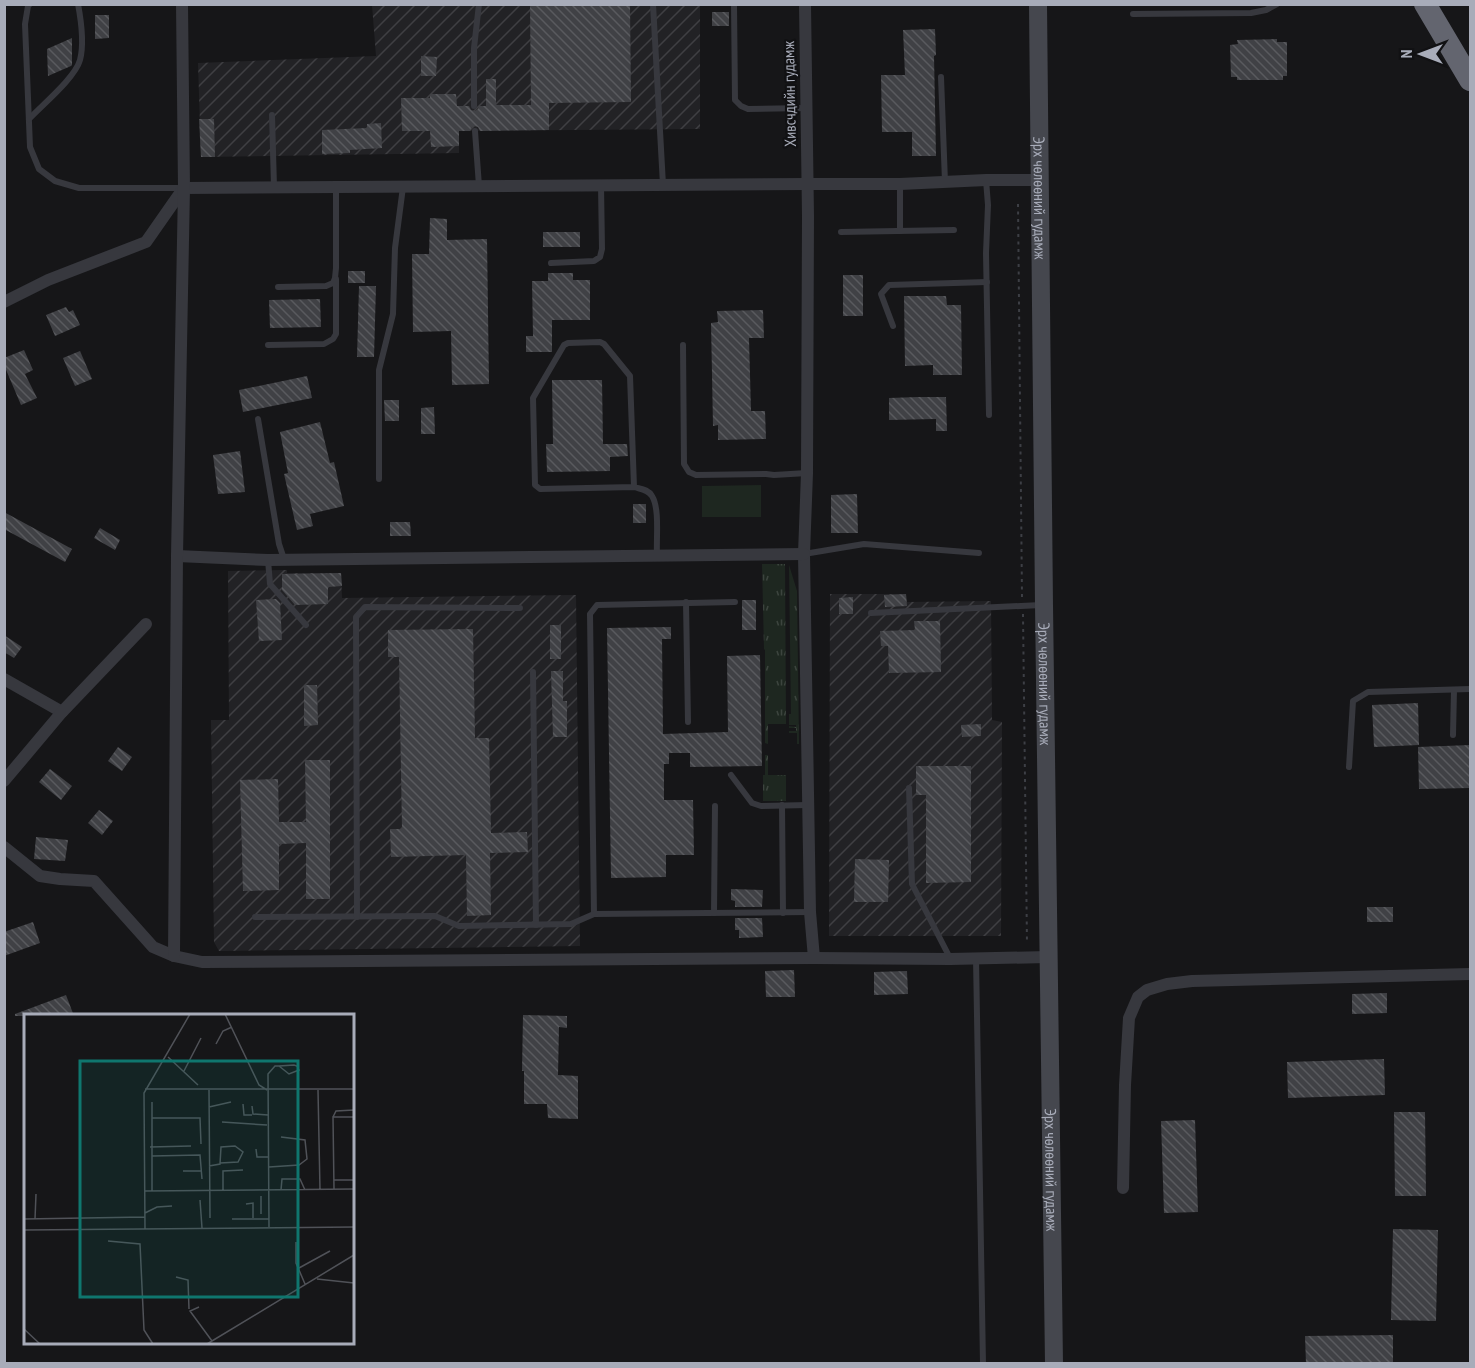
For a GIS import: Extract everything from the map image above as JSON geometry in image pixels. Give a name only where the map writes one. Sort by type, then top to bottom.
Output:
[{"type":"highway","points":[[1425,4],[1470,80]]},
{"type":"main road","name":"Эрх чөлөөний гудамж","points":[[1038,4],[1054,1364]]},
{"type":"street","points":[[174,956],[177,556],[184,188],[182,4]]},
{"type":"street","name":"Хивсчдийн гудамж","points":[[805,4],[807,473],[804,554],[810,912],[814,958]]},
{"type":"street","points":[[184,188],[900,184],[1040,180]]},
{"type":"street","points":[[4,302],[48,280],[146,242],[184,188]]},
{"type":"street","points":[[177,556],[267,561],[804,554]]},
{"type":"street","points":[[4,781],[62,712],[146,624]]},
{"type":"street","points":[[4,679],[62,712]]},
{"type":"street","points":[[4,847],[40,876],[94,881],[153,947],[174,956],[202,962],[1048,957]]},
{"type":"street","points":[[1124,1188],[1125,1085],[1129,1018],[1138,997],[1147,990],[1167,984],[1192,981],[1470,974]]},
{"type":"lane","points":[[30,4],[25,24],[30,147],[39,169],[55,181],[79,188],[184,188]]},
{"type":"lane","points":[[29,120],[74,74],[80,60],[82,25],[78,4]]},
{"type":"lane","points":[[474,106],[474,48],[479,4]]},
{"type":"lane","points":[[653,4],[663,185]]},
{"type":"lane","points":[[734,4],[735,100],[748,109],[806,108]]},
{"type":"lane","points":[[1133,14],[1251,13],[1266,10],[1277,4]]},
{"type":"lane","points":[[941,76],[945,182]]},
{"type":"lane","points":[[272,115],[274,187]]},
{"type":"lane","points":[[475,131],[479,186]]},
{"type":"lane","points":[[986,180],[989,415]]},
{"type":"lane","points":[[900,184],[900,231]]},
{"type":"lane","points":[[551,263],[594,261],[600,257],[602,249],[601,185]]},
{"type":"lane","points":[[267,345],[324,344],[333,339],[336,334],[336,187]]},
{"type":"lane","points":[[379,479],[379,370],[393,314],[395,248],[403,187]]},
{"type":"lane","points":[[841,232],[954,230]]},
{"type":"lane","points":[[278,287],[333,283],[336,268]]},
{"type":"lane","points":[[893,326],[881,294],[889,285],[987,282]]},
{"type":"lane","points":[[557,343],[600,342],[630,376],[634,487]]},
{"type":"lane","points":[[568,343],[564,345],[533,398],[536,485],[540,489],[634,487],[646,490],[651,495],[656,509],[657,555]]},
{"type":"lane","points":[[682,345],[684,464],[689,472],[696,475],[807,473]]},
{"type":"lane","points":[[258,419],[279,544],[284,559]]},
{"type":"lane","points":[[804,554],[864,544],[979,553]]},
{"type":"lane","points":[[267,561],[270,584],[306,626]]},
{"type":"lane","points":[[686,602],[688,722]]},
{"type":"lane","points":[[594,914],[590,614],[597,605],[735,602]]},
{"type":"lane","points":[[871,613],[1044,605]]},
{"type":"lane","points":[[357,917],[356,617],[365,608],[520,608]]},
{"type":"lane","points":[[533,672],[536,925]]},
{"type":"lane","points":[[1349,767],[1353,701],[1368,692],[1470,689]]},
{"type":"lane","points":[[1453,735],[1454,690]]},
{"type":"lane","points":[[731,775],[754,805],[809,805]]},
{"type":"lane","points":[[909,788],[912,884],[950,959]]},
{"type":"lane","points":[[782,805],[783,913]]},
{"type":"lane","points":[[714,913],[715,806]]},
{"type":"lane","points":[[255,917],[435,916],[459,926],[571,924],[594,914],[810,912]]},
{"type":"lane","points":[[976,958],[982,1364]]},
{"type":"path","points":[[1018,204],[1027,956]]},
{"type":"shaded area","points":[[372,5],[700,5],[700,129],[459,131],[459,153],[201,157],[198,63],[376,56]]},
{"type":"shaded area","points":[[287,570],[287,573],[341,573],[342,598],[576,595],[580,946],[219,951],[214,942],[211,720],[229,720],[228,571]]},
{"type":"shaded area","points":[[830,594],[906,594],[907,602],[991,601],[992,720],[1002,722],[1001,936],[829,936]]},
{"type":"green space","points":[[761,485],[761,517],[702,517],[702,486]]},
{"type":"green space","points":[[762,564],[785,564],[786,724],[768,724],[768,744],[765,743]]},
{"type":"green space","points":[[789,565],[797,591],[799,744],[797,744],[797,733],[789,733],[789,731],[796,731],[796,728],[789,728],[789,726],[796,727],[796,725],[789,725],[789,714],[791,714]]},
{"type":"green space","points":[[765,755],[768,755],[768,775],[786,775],[786,801],[763,801]]},
{"type":"building","points":[[530,4],[630,4],[631,102],[549,103],[549,130],[480,131],[474,126],[470,131],[459,131],[459,146],[431,147],[430,131],[402,131],[401,98],[430,98],[430,94],[456,94],[457,106],[469,106],[475,111],[479,106],[486,106],[486,79],[496,79],[496,105],[531,105]]},
{"type":"building","points":[[712,12],[729,12],[729,26],[712,26]]},
{"type":"building","points":[[95,15],[109,15],[109,38],[95,39]]},
{"type":"building","points":[[935,29],[936,156],[912,156],[912,132],[882,132],[881,75],[905,75],[903,30]]},
{"type":"building","points":[[72,38],[72,65],[48,76],[47,49]]},
{"type":"building","points":[[1277,39],[1277,42],[1287,42],[1287,76],[1283,76],[1283,80],[1237,80],[1237,77],[1231,77],[1230,45],[1238,44],[1237,40]]},
{"type":"building","points":[[421,56],[437,57],[436,76],[421,76]]},
{"type":"building","points":[[199,119],[214,119],[215,157],[201,157]]},
{"type":"building","points":[[381,123],[382,148],[322,154],[322,130],[367,128],[367,124]]},
{"type":"building","points":[[430,218],[447,219],[447,240],[487,239],[489,384],[452,385],[451,331],[413,332],[412,254],[429,254]]},
{"type":"building","points":[[543,232],[580,232],[580,247],[543,247]]},
{"type":"building","points":[[348,271],[365,271],[365,283],[348,283]]},
{"type":"building","points":[[548,273],[573,273],[573,280],[590,280],[590,320],[552,320],[552,352],[526,352],[526,336],[533,336],[532,281],[548,281]]},
{"type":"building","points":[[843,275],[863,275],[863,316],[843,316]]},
{"type":"building","points":[[359,286],[376,286],[374,357],[357,357]]},
{"type":"building","points":[[904,296],[946,296],[947,305],[961,305],[962,375],[933,375],[933,365],[905,366]]},
{"type":"building","points":[[320,299],[321,327],[270,328],[269,300]]},
{"type":"building","points":[[66,307],[69,312],[73,310],[80,325],[55,336],[46,315]]},
{"type":"building","points":[[763,310],[764,338],[749,338],[751,411],[765,411],[766,439],[718,440],[718,425],[713,426],[711,323],[718,322],[717,311]]},
{"type":"building","points":[[24,350],[33,370],[25,374],[37,398],[21,405],[4,365],[4,358]]},
{"type":"building","points":[[80,351],[92,379],[75,386],[63,358]]},
{"type":"building","points":[[307,376],[312,398],[243,412],[239,390]]},
{"type":"building","points":[[552,380],[602,380],[603,444],[627,444],[628,456],[610,457],[610,471],[547,472],[546,444],[553,444]]},
{"type":"building","points":[[946,397],[947,431],[936,431],[936,419],[889,420],[889,398]]},
{"type":"building","points":[[384,400],[399,400],[399,421],[385,421]]},
{"type":"building","points":[[434,407],[435,434],[421,434],[421,408]]},
{"type":"building","points":[[320,422],[330,463],[334,462],[344,506],[310,514],[313,526],[297,530],[284,474],[288,473],[280,432]]},
{"type":"building","points":[[240,451],[245,492],[218,494],[213,455]]},
{"type":"building","points":[[857,494],[858,533],[831,533],[831,495]]},
{"type":"building","points":[[633,504],[646,504],[646,523],[633,523]]},
{"type":"building","points":[[4,512],[72,549],[65,562],[4,529]]},
{"type":"building","points":[[390,522],[410,522],[411,536],[390,536]]},
{"type":"building","points":[[100,528],[120,540],[115,550],[94,538]]},
{"type":"building","points":[[341,573],[342,586],[328,587],[328,604],[295,605],[282,590],[282,574]]},
{"type":"building","points":[[906,594],[907,606],[885,607],[884,595]]},
{"type":"building","points":[[853,597],[853,614],[839,614],[839,598]]},
{"type":"building","points":[[276,599],[280,603],[282,640],[259,641],[256,600]]},
{"type":"building","points":[[742,600],[756,600],[756,630],[742,630]]},
{"type":"building","points":[[914,621],[940,621],[941,672],[889,673],[888,646],[881,646],[880,631],[915,630]]},
{"type":"building","points":[[550,625],[561,625],[561,659],[550,659]]},
{"type":"building","points":[[671,627],[671,639],[662,639],[663,734],[728,732],[727,656],[760,655],[762,766],[690,767],[690,753],[669,753],[669,764],[664,764],[664,800],[693,800],[694,855],[666,855],[666,877],[611,878],[607,628]]},
{"type":"building","points":[[473,629],[475,738],[489,738],[491,833],[527,832],[528,852],[490,853],[491,915],[467,916],[466,855],[391,857],[390,829],[402,829],[399,657],[388,657],[388,630]]},
{"type":"building","points":[[4,635],[22,647],[14,658],[4,652]]},
{"type":"building","points":[[551,671],[563,671],[563,701],[567,701],[567,737],[553,737]]},
{"type":"building","points":[[304,685],[317,685],[318,725],[304,726]]},
{"type":"building","points":[[1418,703],[1419,745],[1374,747],[1372,705]]},
{"type":"building","points":[[981,724],[981,736],[962,737],[961,725]]},
{"type":"building","points":[[1470,745],[1470,788],[1419,789],[1418,747]]},
{"type":"building","points":[[118,747],[132,757],[122,771],[108,761]]},
{"type":"building","points":[[305,760],[330,760],[330,899],[306,899],[306,843],[279,844],[279,890],[243,891],[240,780],[278,779],[279,822],[306,822]]},
{"type":"building","points":[[916,766],[971,766],[971,882],[926,883],[926,795],[916,795]]},
{"type":"building","points":[[50,769],[72,786],[61,800],[39,782]]},
{"type":"building","points":[[99,810],[113,821],[102,835],[88,823]]},
{"type":"building","points":[[36,837],[68,840],[65,861],[34,859]]},
{"type":"building","points":[[855,859],[889,860],[888,902],[854,902]]},
{"type":"building","points":[[731,889],[763,890],[762,907],[735,907],[735,901],[731,900]]},
{"type":"building","points":[[1367,907],[1393,907],[1393,922],[1367,922]]},
{"type":"building","points":[[735,918],[762,918],[763,937],[739,938],[739,930],[735,930]]},
{"type":"building","points":[[33,922],[40,943],[4,956],[4,932]]},
{"type":"building","points":[[794,970],[795,997],[766,997],[765,971]]},
{"type":"building","points":[[907,971],[908,994],[874,995],[874,972]]},
{"type":"building","points":[[1387,993],[1387,1013],[1352,1014],[1352,994]]},
{"type":"building","points":[[66,995],[73,1014],[15,1016],[15,1014]]},
{"type":"building","points":[[523,1015],[567,1016],[567,1028],[559,1027],[558,1075],[578,1076],[578,1119],[548,1118],[547,1104],[524,1104]]},
{"type":"building","points":[[1384,1059],[1385,1095],[1288,1098],[1287,1062]]},
{"type":"building","points":[[1394,1112],[1425,1112],[1426,1196],[1395,1196]]},
{"type":"building","points":[[1195,1120],[1198,1212],[1164,1213],[1161,1121]]},
{"type":"building","points":[[1393,1229],[1438,1230],[1436,1321],[1391,1320]]},
{"type":"building","points":[[1393,1335],[1393,1364],[1306,1364],[1305,1336]]}]
